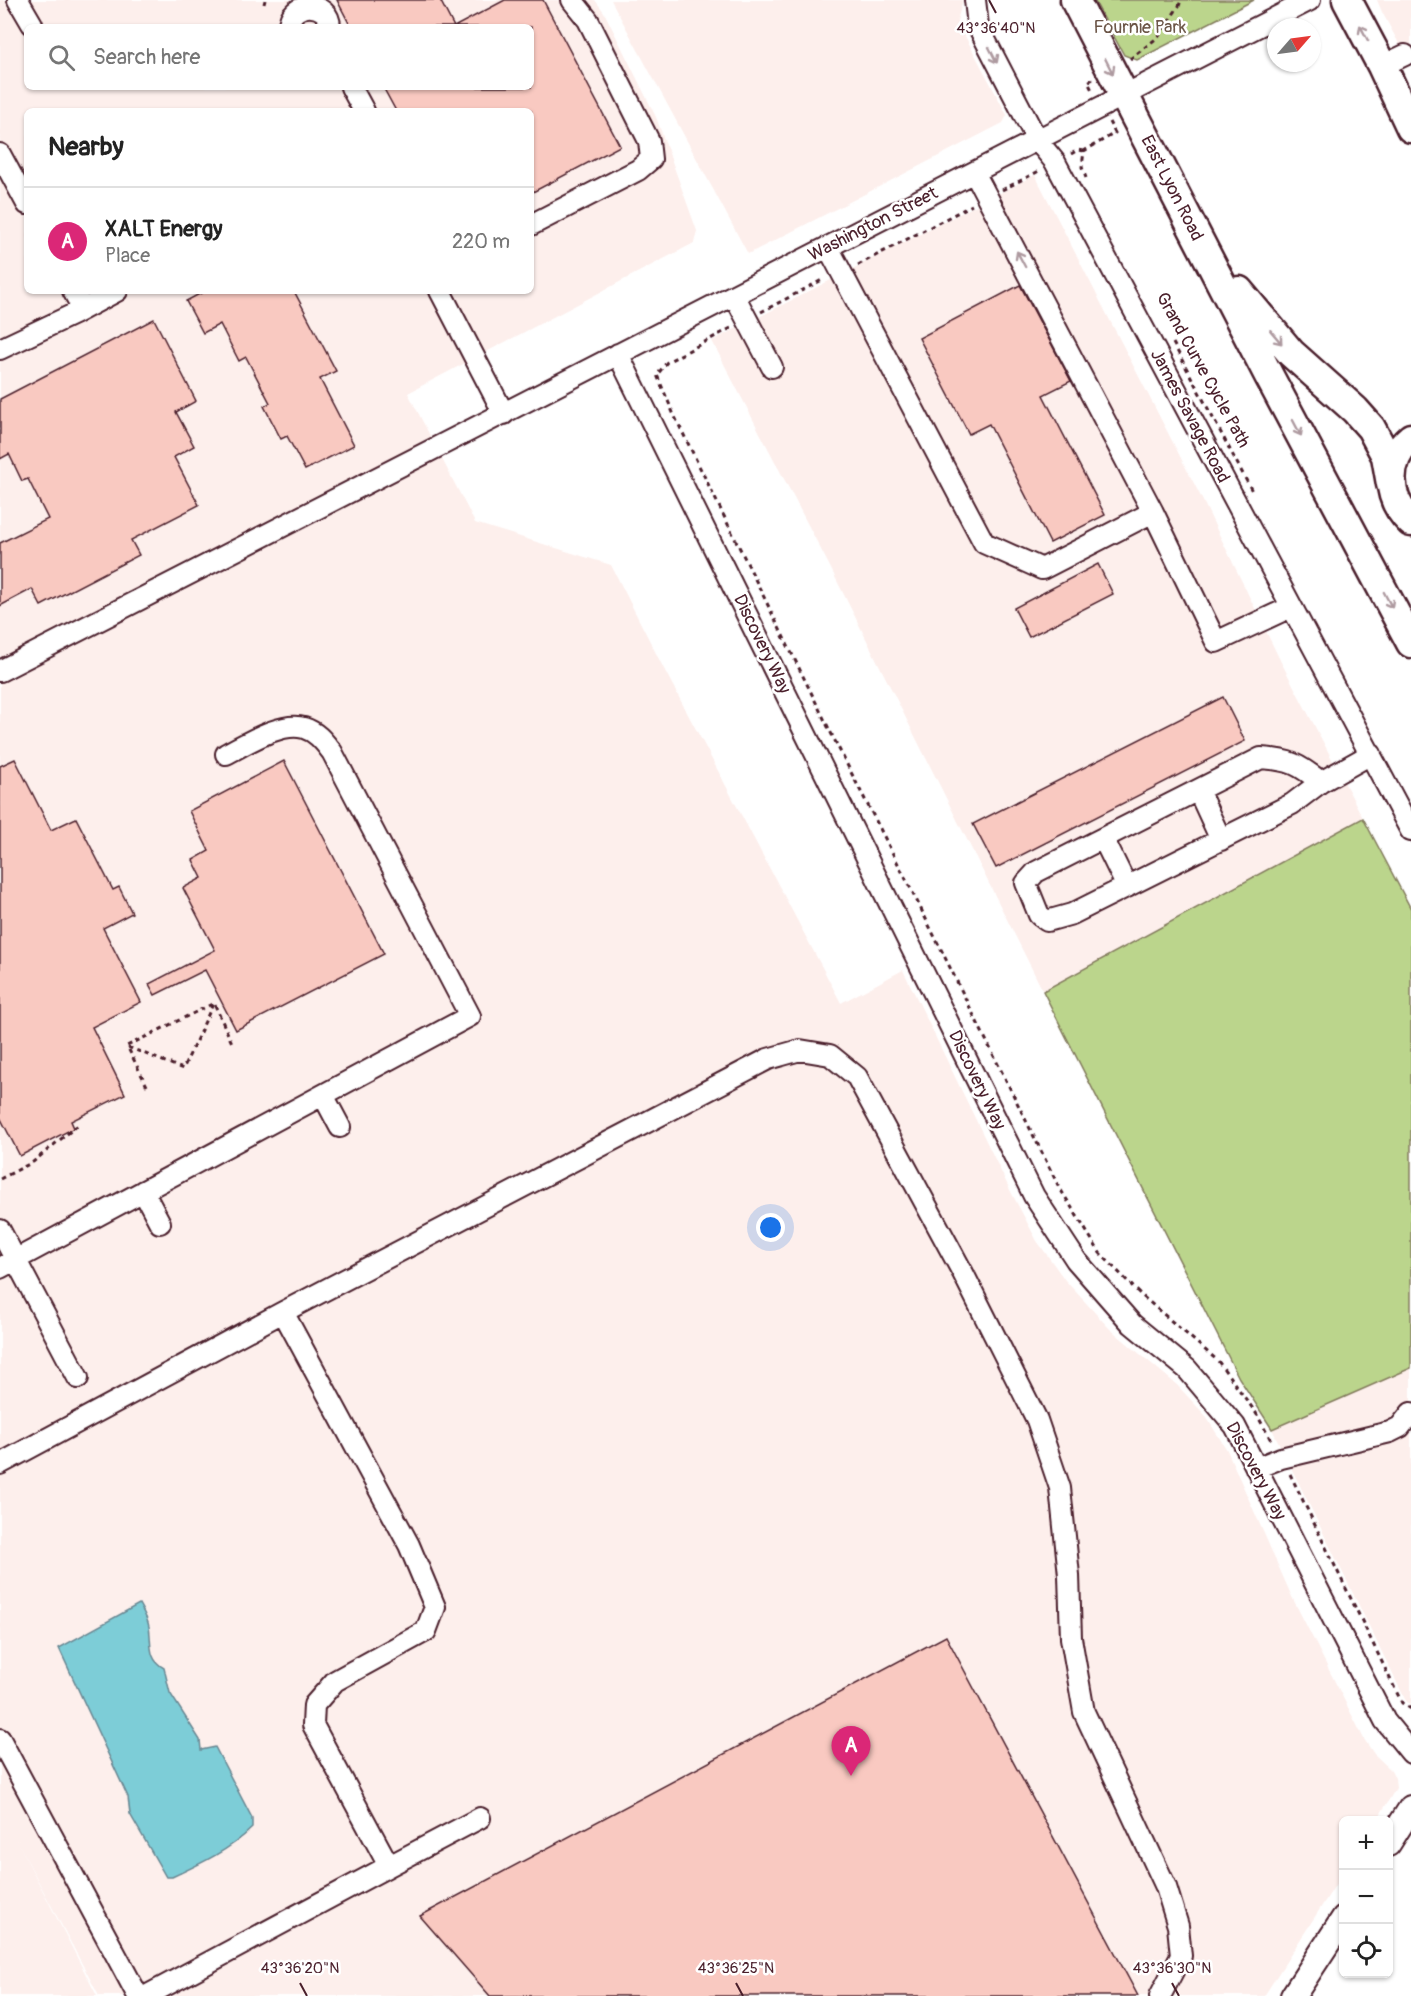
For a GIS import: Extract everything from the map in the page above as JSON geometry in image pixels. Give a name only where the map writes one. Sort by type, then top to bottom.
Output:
[{"type":"highway","name":"East Lyon Road","points":[[1075,0],[1111,69],[1112,101],[1210,261],[1411,643]]},
{"type":"highway","points":[[1347,0],[1394,61],[1411,128]]},
{"type":"highway","points":[[1210,261],[1237,288],[1291,353],[1355,410],[1371,428],[1386,456],[1397,505],[1411,522]]},
{"type":"highway","points":[[1391,484],[1398,452],[1411,438]]},
{"type":"main road","points":[[1394,61],[1411,116]]},
{"type":"main road","points":[[1393,1837],[1411,1808]]},
{"type":"main road","points":[[1293,1996],[1340,1924]]},
{"type":"street","points":[[18,0],[32,24]]},
{"type":"street","points":[[534,223],[638,170],[651,159],[650,141],[588,20],[572,0]]},
{"type":"street","name":"James Savage Road","points":[[975,0],[978,26],[1037,140],[1055,162],[1411,831]]},
{"type":"street","name":"Washington Street","points":[[0,671],[1310,0]]},
{"type":"street","points":[[289,24],[290,16],[295,9],[312,4],[327,14],[329,24]]},
{"type":"street","points":[[353,90],[362,108]]},
{"type":"street","points":[[0,154],[24,198]]},
{"type":"street","points":[[975,172],[1154,512],[1216,642],[1291,607]]},
{"type":"street","points":[[828,247],[984,543],[1042,569],[1154,512]]},
{"type":"street","points":[[74,294],[82,309]]},
{"type":"street","points":[[0,348],[26,327],[82,309],[111,294]]},
{"type":"street","points":[[442,294],[504,414]]},
{"type":"street","points":[[734,295],[772,367]]},
{"type":"street","name":"Discovery Way","points":[[618,354],[1034,1196],[1076,1260],[1132,1324],[1187,1369],[1235,1426],[1385,1722],[1411,1753]]},
{"type":"street","points":[[8,1263],[470,1016],[332,752],[319,736],[303,728],[270,732],[226,754]]},
{"type":"street","points":[[1321,782],[1299,765],[1280,759],[1261,758],[1036,872],[1026,883],[1039,915],[1047,921],[1072,914],[1292,804],[1321,782],[1371,754]]},
{"type":"street","points":[[1198,790],[1221,840]]},
{"type":"street","points":[[1103,838],[1127,887]]},
{"type":"street","points":[[0,1464],[283,1312],[768,1059],[800,1050],[830,1055],[857,1077],[963,1273],[1037,1420],[1060,1488],[1069,1575],[1071,1638],[1084,1712],[1166,1887],[1178,1926],[1181,1956],[1160,1996]]},
{"type":"street","points":[[323,1095],[340,1127]]},
{"type":"street","points":[[143,1191],[159,1222]]},
{"type":"street","points":[[0,1230],[8,1263],[78,1378]]},
{"type":"street","points":[[283,1312],[409,1545],[435,1607],[426,1631],[335,1681],[314,1705],[313,1725],[389,1866]]},
{"type":"street","points":[[1256,1468],[1281,1458],[1390,1432],[1400,1427],[1411,1413]]},
{"type":"street","points":[[0,1739],[138,1996]]},
{"type":"street","points":[[146,1996],[480,1818]]},
{"type":"path","points":[[1181,0],[1157,38],[1130,59],[1088,82],[1112,101],[1116,133],[1084,151],[1078,150],[873,259],[818,281],[667,362],[657,375],[674,415],[838,747],[1059,1187],[1100,1253],[1140,1294],[1218,1361],[1256,1413],[1322,1538],[1402,1702],[1411,1709]]},
{"type":"path","points":[[1084,151],[1082,167],[1089,186]]},
{"type":"path","name":"Grand Curve Cycle Path","points":[[1172,339],[1253,492]]},
{"type":"path","points":[[214,1003],[232,1043]]},
{"type":"path","points":[[126,1046],[183,1069],[214,1003]]},
{"type":"path","points":[[126,1046],[214,1003]]},
{"type":"path","points":[[126,1046],[147,1086]]},
{"type":"path","points":[[0,1179],[33,1162],[78,1125]]},
{"type":"shaded area","points":[[0,0],[595,0],[604,12],[656,117],[697,231],[694,243],[408,393],[475,523],[611,565],[841,1003],[903,970],[1037,1241],[1065,1280],[1109,1328],[1177,1385],[1205,1415],[1227,1450],[1292,1597],[1364,1739],[1374,1754],[1391,1770],[1396,1788],[1379,1816],[1339,1816],[1339,1879],[1264,1996],[99,1996],[16,1839],[97,1996],[0,1996],[0,1454],[143,1377],[0,1452]]},
{"type":"shaded area","points":[[611,0],[963,0],[957,21],[1007,115],[1003,123],[748,254]]},
{"type":"shaded area","points":[[1377,0],[1411,0],[1411,66],[1382,12]]},
{"type":"shaded area","points":[[1035,175],[1201,497],[1281,662],[1363,818],[1043,991],[829,565],[712,341]]},
{"type":"shaded area","points":[[1411,1368],[1411,1705],[1406,1701],[1272,1429]]},
{"type":"green space","name":"Fournie Park","points":[[1094,0],[1254,0],[1137,60],[1124,55]]},
{"type":"green space","points":[[1363,818],[1411,909],[1411,1368],[1272,1429],[1239,1378],[1043,991]]},
{"type":"water","points":[[139,1604],[148,1624],[151,1650],[155,1660],[164,1668],[170,1693],[200,1740],[201,1750],[215,1747],[252,1818],[252,1828],[234,1843],[204,1862],[172,1877],[166,1877],[130,1814],[128,1797],[59,1648]]},
{"type":"building","points":[[337,0],[440,0],[452,24],[349,24]]},
{"type":"building","points":[[505,0],[543,0],[620,146],[534,191],[534,108],[394,108],[385,90],[534,90],[534,24],[460,24]]},
{"type":"building","points":[[1020,285],[1071,381],[1043,395],[1105,515],[1050,543],[989,424],[969,434],[919,338]]},
{"type":"building","points":[[199,294],[296,294],[336,371],[320,379],[354,445],[305,470],[287,436],[281,439],[264,406],[270,403],[246,357],[239,361],[220,324],[203,333],[186,301]]},
{"type":"building","points":[[154,319],[196,401],[176,412],[194,446],[174,457],[199,505],[131,540],[139,555],[41,606],[32,589],[0,606],[0,543],[48,519],[28,479],[22,481],[9,454],[0,459],[0,399]]},
{"type":"building","points":[[1098,564],[1113,594],[1029,637],[1014,608]]},
{"type":"building","points":[[1223,697],[1245,741],[996,868],[973,824]]},
{"type":"building","points":[[15,759],[51,830],[76,818],[113,890],[119,887],[132,913],[103,928],[141,1002],[92,1027],[125,1094],[71,1121],[74,1128],[20,1156],[0,1117],[0,766]]},
{"type":"building","points":[[284,761],[384,954],[236,1030],[205,970],[155,995],[149,984],[215,950],[183,888],[202,878],[193,860],[209,851],[189,811]]},
{"type":"building","points":[[946,1636],[1138,1996],[490,1996],[420,1916]]},
{"type":"place","name":"XALT Energy","points":[[851,1776]]}]
